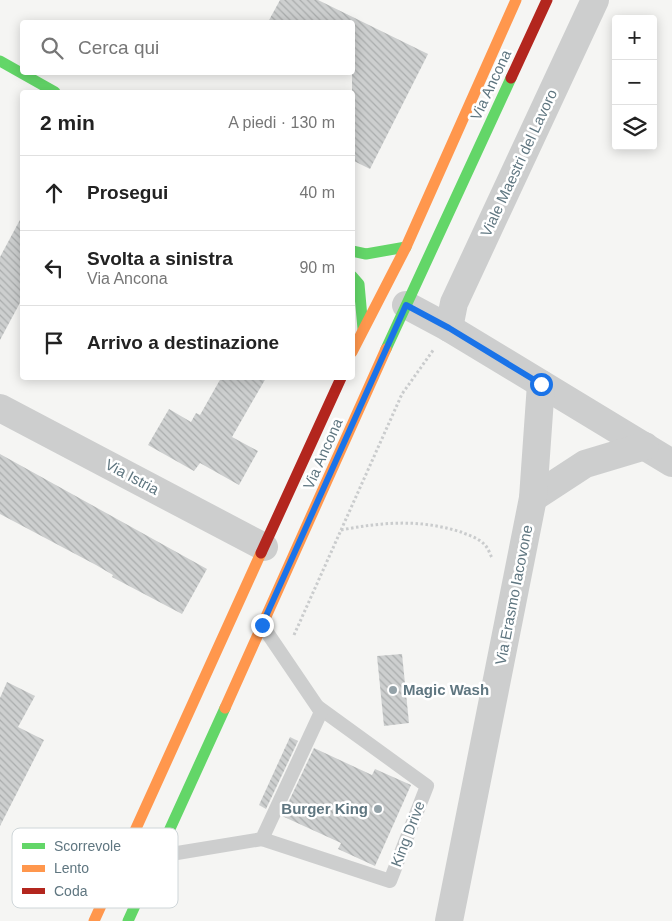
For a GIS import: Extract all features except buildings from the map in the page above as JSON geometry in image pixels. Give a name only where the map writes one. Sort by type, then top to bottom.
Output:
[{"type":"street","name":"Via Ancona","points":[[355,346],[406,247],[516,0]]},
{"type":"street","name":"Via Ancona","points":[[171,828],[406,305],[547,0]]},
{"type":"street","name":"Viale Maestri del Lavoro","points":[[449,328],[454,303],[595,0]]},
{"type":"street","points":[[0,61],[20,69]]},
{"type":"street","points":[[45,79],[53,90]]},
{"type":"street","points":[[355,252],[366,254],[406,247]]},
{"type":"street","points":[[355,279],[359,284],[363,329]]},
{"type":"street","points":[[406,305],[449,328],[672,463]]},
{"type":"street","name":"Via Ancona","points":[[136,828],[340,380]]},
{"type":"street","name":"Via Erasmo Iacovone","points":[[449,921],[533,498],[541,384]]},
{"type":"street","name":"Via Istria","points":[[0,408],[264,547]]},
{"type":"street","points":[[533,498],[585,464],[645,446]]},
{"type":"street","name":"Via Ancona","points":[[94,921],[100,908]]},
{"type":"street","name":"Via Ancona","points":[[128,921],[134,908]]},
{"type":"lane","points":[[178,853],[262,839],[321,712],[262,625]]},
{"type":"lane","name":"King Drive","points":[[262,839],[390,881],[426,786],[318,707]]},
{"type":"path","points":[[284,657],[402,394],[449,328]]},
{"type":"path","points":[[341,530],[374,524],[408,523],[438,526],[471,536],[485,544],[493,560]]},
{"type":"traffic: fast","points":[[0,61],[20,72]]},
{"type":"traffic: fast","points":[[25,75],[51,90]]},
{"type":"traffic: fast","points":[[386,349],[511,78]]},
{"type":"traffic: fast","points":[[355,252],[366,254],[406,247]]},
{"type":"traffic: fast","points":[[355,279],[359,284],[363,329]]},
{"type":"traffic: fast","points":[[170,828],[225,708]]},
{"type":"traffic: fast","points":[[128,921],[134,908]]},
{"type":"traffic: slow","points":[[355,346],[406,247],[516,0]]},
{"type":"traffic: slow","points":[[225,708],[386,349]]},
{"type":"traffic: slow","points":[[136,828],[261,553]]},
{"type":"traffic: slow","points":[[94,921],[100,908]]},
{"type":"traffic: jam","points":[[511,78],[547,0]]},
{"type":"traffic: jam","points":[[261,553],[340,380]]},
{"type":"place","name":"Magic Wash","points":[[393,690]]},
{"type":"place","name":"Burger King","points":[[378,809]]},
{"type":"route","points":[[262,625],[406,305],[449,328],[541,384]]}]
